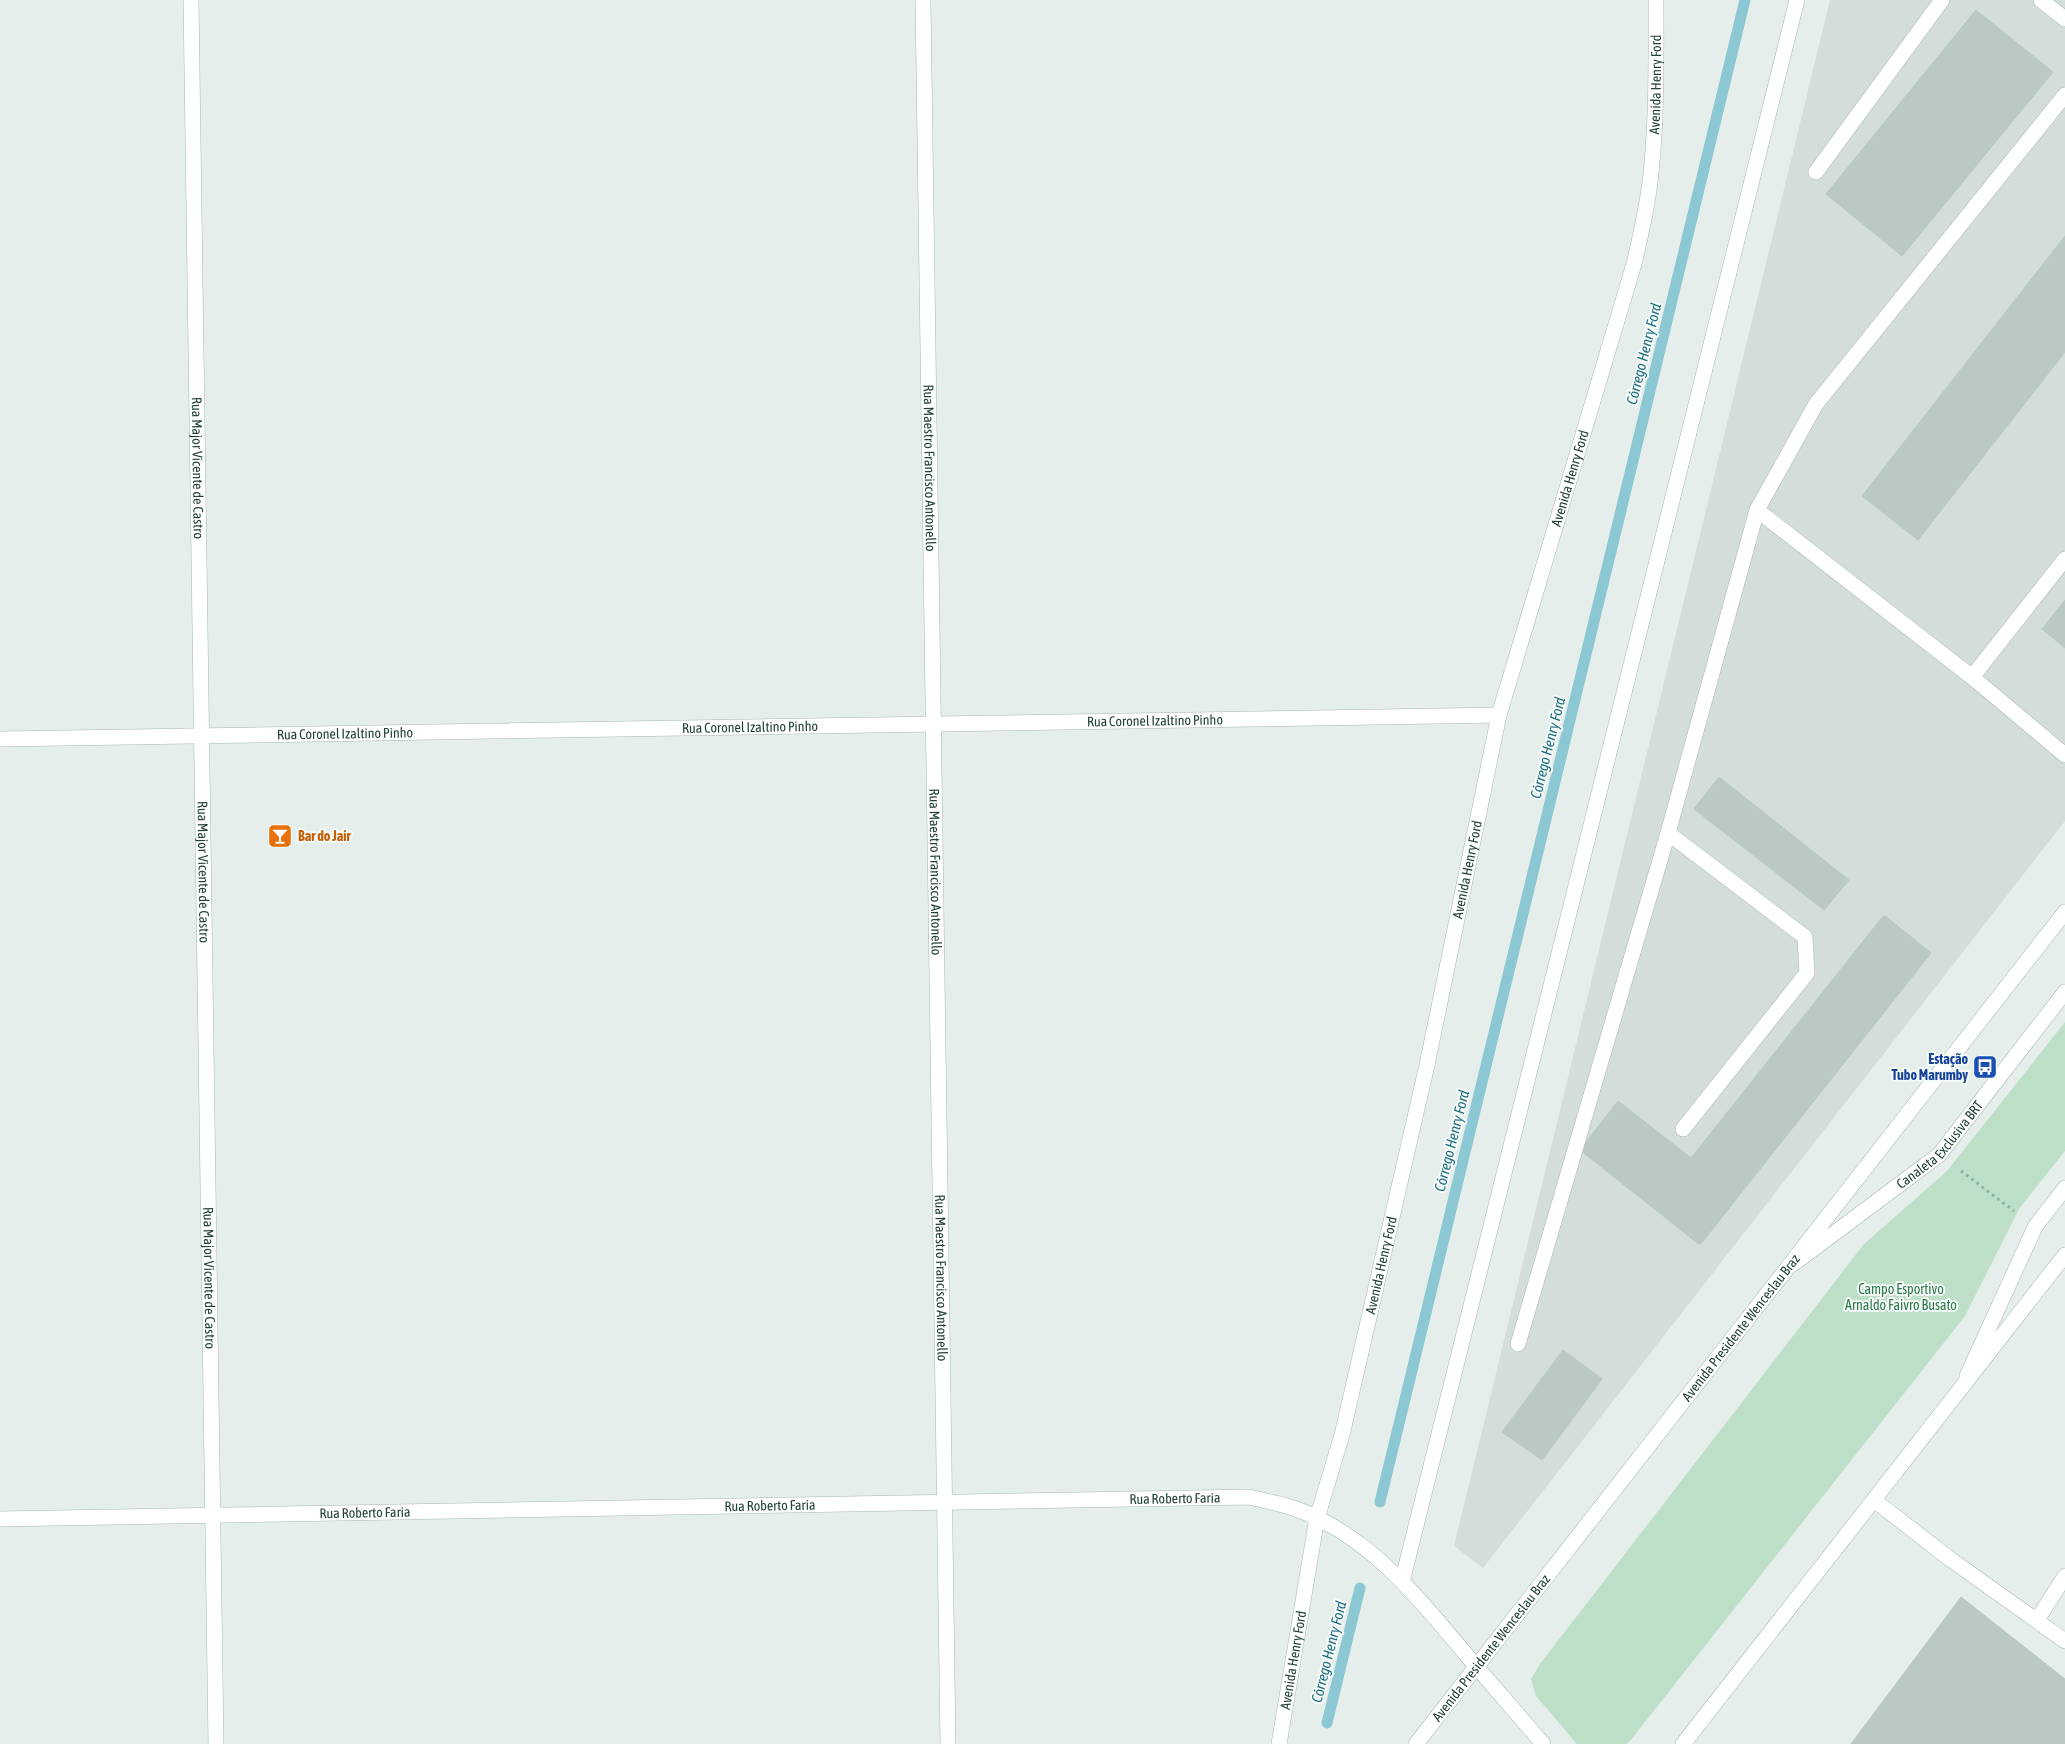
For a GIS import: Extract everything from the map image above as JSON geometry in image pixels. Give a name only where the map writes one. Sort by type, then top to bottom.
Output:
[{"type":"street","name":"Rua Major Vicente de Castro","points":[[191,0],[216,1744]]},
{"type":"street","name":"Rua Maestro Francisco Antonello","points":[[923,0],[948,1744]]},
{"type":"street","name":"Avenida Henry Ford","points":[[1279,1744],[1317,1518],[1342,1435],[1427,1065],[1499,715],[1631,274],[1645,221],[1652,173],[1655,114],[1656,0]]},
{"type":"street","points":[[1402,1582],[1797,0]]},
{"type":"street","points":[[1816,172],[1942,0]]},
{"type":"street","points":[[2041,0],[2065,19]]},
{"type":"street","points":[[1518,1344],[1668,833],[1757,510],[1816,404],[2065,95]]},
{"type":"street","points":[[1757,510],[1972,677],[2065,755]]},
{"type":"street","points":[[1972,677],[2065,559]]},
{"type":"street","name":"Rua Coronel Izaltino Pinho","points":[[0,738],[1499,715]]},
{"type":"street","points":[[1668,833],[1805,937],[1807,973],[1683,1129]]},
{"type":"street","name":"Avenida Presidente Wenceslau Braz","points":[[1416,1744],[2065,912]]},
{"type":"street","name":"Canaleta Exclusiva BRT","points":[[1786,1269],[1939,1155],[2065,992]]},
{"type":"street","points":[[1961,1388],[2035,1227],[2065,1188]]},
{"type":"street","points":[[1683,1744],[2065,1255]]},
{"type":"street","name":"Rua Roberto Faria","points":[[0,1519],[1248,1498],[1277,1503],[1317,1518],[1340,1531],[1375,1556],[1402,1582],[1543,1744]]},
{"type":"street","points":[[1874,1500],[1950,1559],[2065,1641]]},
{"type":"street","points":[[2037,1620],[2065,1576]]},
{"type":"path","points":[[1939,1155],[2035,1227]]},
{"type":"shaded area","points":[[1830,0],[2065,0],[2065,821],[1483,1568],[1454,1546]]},
{"type":"green space","name":"Campo Esportivo Arnaldo Faivro Busato","points":[[2065,1022],[2065,1151],[2019,1209],[1965,1316],[1630,1741],[1626,1744],[1577,1744],[1536,1696],[1531,1679],[1540,1664],[1864,1244],[1947,1171]]},
{"type":"building","points":[[1976,10],[2053,72],[1902,256],[1826,194]]},
{"type":"building","points":[[2065,236],[2065,352],[1918,540],[1862,496]]},
{"type":"building","points":[[2065,600],[2065,648],[2042,629]]},
{"type":"building","points":[[1719,777],[1849,880],[1824,910],[1694,809]]},
{"type":"building","points":[[1884,915],[1931,953],[1700,1245],[1580,1150],[1618,1101],[1691,1158]]},
{"type":"building","points":[[1563,1350],[1602,1379],[1542,1460],[1502,1432]]},
{"type":"building","points":[[1961,1597],[2065,1679],[2065,1744],[1851,1744]]},
{"type":"waterway","name":"Córrego Henry Ford","points":[[1380,1502],[1745,0]]},
{"type":"waterway","name":"Córrego Henry Ford","points":[[1327,1723],[1360,1588]]},
{"type":"place","name":"Bar do Jair","points":[[280,836]]},
{"type":"place","name":"Estação Tubo Marumby","points":[[1985,1067]]}]
